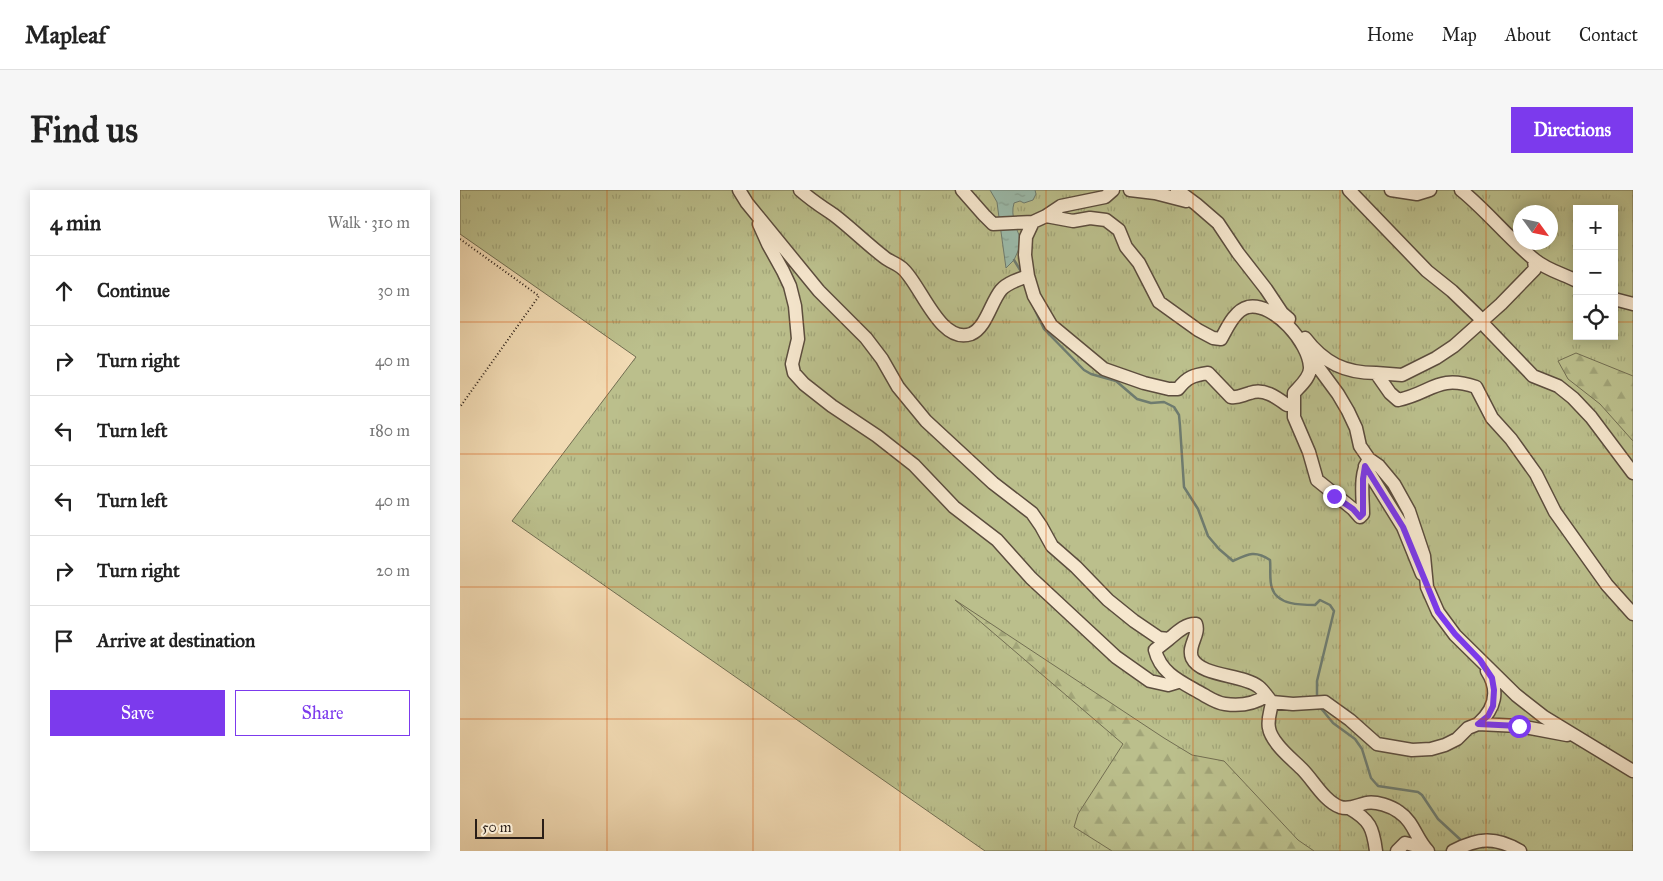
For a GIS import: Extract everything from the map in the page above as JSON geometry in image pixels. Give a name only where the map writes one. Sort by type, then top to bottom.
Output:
[{"type":"lane","points":[[739,190],[819,291],[866,338],[882,359],[898,387],[926,421],[993,483],[1032,513],[1042,526],[1052,546],[1076,567],[1108,600],[1159,638],[1169,639]]},
{"type":"lane","points":[[800,190],[886,258],[903,269],[930,309],[948,330],[962,334],[972,334],[984,323],[990,308],[1002,289],[1016,280],[1028,276]]},
{"type":"lane","points":[[962,190],[994,224],[1033,222],[1061,206],[1105,197],[1112,190]]},
{"type":"lane","points":[[1130,190],[1155,193],[1196,204]]},
{"type":"lane","points":[[1177,190],[1218,223],[1282,313],[1299,330],[1313,349],[1331,364],[1359,373],[1402,375],[1436,358],[1454,346],[1482,322],[1524,281],[1535,269],[1534,260]]},
{"type":"lane","points":[[1349,190],[1427,271],[1452,291],[1533,376],[1558,386],[1579,404],[1633,473]]},
{"type":"lane","points":[[1391,190],[1417,194],[1430,190]]},
{"type":"lane","points":[[1461,190],[1482,208],[1534,260],[1546,268],[1573,279]]},
{"type":"lane","points":[[755,212],[768,244],[790,286],[795,306],[798,339],[792,364],[794,373],[804,384],[832,406],[876,436],[914,466],[954,507],[997,540],[1031,578],[1116,657],[1150,681],[1168,686],[1178,682]]},
{"type":"lane","points":[[1046,216],[1073,221],[1090,218],[1106,220],[1119,230],[1126,247],[1139,263],[1159,302],[1185,322],[1213,338],[1221,339],[1238,314],[1247,307],[1259,307],[1278,317],[1297,335],[1314,364],[1338,394],[1356,428],[1360,446],[1367,462],[1403,527],[1438,612],[1455,634],[1516,695],[1544,717],[1633,771]]},
{"type":"lane","points":[[1033,222],[1026,237],[1026,255],[1028,276],[1034,296],[1051,325],[1104,369],[1144,383],[1169,389],[1178,389],[1193,375],[1208,373],[1231,397],[1240,398],[1251,392],[1264,391],[1287,405],[1294,403]]},
{"type":"lane","points":[[1618,299],[1633,304]]},
{"type":"lane","points":[[1307,352],[1311,369],[1304,383],[1294,393],[1294,417],[1309,452],[1317,480],[1360,517],[1363,514],[1363,479],[1367,462]]},
{"type":"lane","points":[[1376,373],[1390,393],[1398,400],[1408,398],[1435,385],[1450,381],[1476,387],[1492,418],[1511,439],[1536,474],[1555,512],[1606,585],[1633,614]]},
{"type":"lane","points":[[1376,851],[1372,830],[1367,820],[1349,808],[1339,806],[1326,796],[1277,744],[1269,729],[1269,699],[1260,688],[1235,677],[1208,670],[1192,658],[1190,650],[1197,628],[1196,624],[1190,623],[1155,650],[1157,659],[1178,682],[1223,704],[1239,705],[1269,699],[1293,704],[1325,702],[1350,720],[1377,744],[1412,750],[1431,749],[1445,745],[1457,739],[1468,728],[1478,724],[1488,716],[1493,706],[1494,690],[1492,678],[1480,660]]},
{"type":"lane","points":[[1478,724],[1519,726],[1579,738]]},
{"type":"lane","points":[[1349,808],[1368,803],[1378,804],[1398,811],[1413,826],[1426,850]]},
{"type":"lane","points":[[1453,851],[1472,842],[1494,840],[1520,851]]},
{"type":"lane","points":[[1397,851],[1405,843],[1426,850]]},
{"type":"path","points":[[460,239],[538,296],[460,407]]},
{"type":"green space","points":[[460,190],[1633,190],[1633,851],[985,851],[512,521],[636,357],[460,234]]},
{"type":"green space","points":[[1576,353],[1633,376],[1633,441],[1600,404],[1568,379],[1558,361]]},
{"type":"green space","points":[[955,600],[1192,755],[1224,761],[1298,840],[1314,851],[1112,851],[1074,827],[1078,814],[1123,744]]},
{"type":"water","points":[[990,190],[1035,190],[1036,194],[1033,200],[1024,203],[1020,201],[1014,203],[1013,218],[1022,242],[1014,260],[1006,268],[997,202]]},
{"type":"waterway","points":[[1014,260],[1022,273]]},
{"type":"waterway","points":[[1034,308],[1044,329],[1084,370],[1091,374],[1116,381],[1137,399],[1151,403],[1164,402],[1174,407],[1179,415],[1184,487],[1198,509],[1208,536],[1219,549],[1233,561],[1252,554],[1260,555],[1270,560],[1272,588],[1275,594],[1284,601],[1315,605],[1320,600],[1330,605],[1334,611],[1317,681],[1317,699]]},
{"type":"waterway","points":[[1320,707],[1333,723],[1355,739],[1362,749],[1371,778],[1378,786],[1418,792],[1438,819],[1463,842]]},
{"type":"route","points":[[1334,496],[1353,509],[1360,517],[1363,514],[1365,466],[1403,527],[1438,612],[1455,634],[1480,660],[1492,678],[1494,690],[1493,706],[1488,716],[1478,724],[1519,726]]}]
